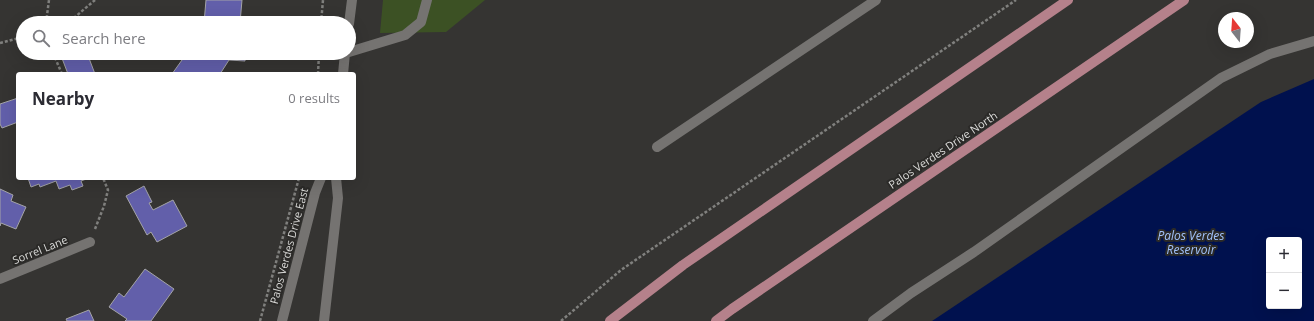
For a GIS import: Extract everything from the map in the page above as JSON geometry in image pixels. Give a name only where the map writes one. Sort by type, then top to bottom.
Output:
[{"type":"main road","points":[[350,16],[352,0]]},
{"type":"main road","points":[[356,50],[405,35],[421,22],[427,0]]},
{"type":"main road","points":[[657,147],[876,0]]},
{"type":"main road","points":[[610,321],[683,265],[1068,0]]},
{"type":"main road","name":"Palos Verdes Drive North","points":[[716,321],[1184,0]]},
{"type":"main road","points":[[873,321],[911,293],[974,252],[1221,78],[1270,54],[1314,41]]},
{"type":"main road","points":[[343,72],[346,60]]},
{"type":"main road","name":"Palos Verdes Drive East","points":[[282,321],[315,193],[320,180]]},
{"type":"main road","points":[[324,321],[338,198],[336,180]]},
{"type":"main road","name":"Sorrel Lane","points":[[0,279],[90,242]]},
{"type":"path","points":[[47,16],[49,0]]},
{"type":"path","points":[[76,16],[95,0]]},
{"type":"path","points":[[322,16],[323,0]]},
{"type":"path","points":[[561,321],[621,270],[1016,0]]},
{"type":"path","points":[[0,43],[16,39]]},
{"type":"path","points":[[56,60],[61,72]]},
{"type":"path","points":[[318,72],[319,60]]},
{"type":"path","points":[[90,242],[104,206],[108,190],[104,180]]},
{"type":"path","points":[[260,321],[298,180]]},
{"type":"green space","points":[[383,0],[485,0],[446,32],[380,33]]},
{"type":"water","name":"Palos Verdes Reservoir","points":[[1314,79],[1314,321],[932,321],[1261,102]]},
{"type":"building","points":[[206,0],[242,0],[241,16],[205,16]]},
{"type":"building","points":[[63,60],[90,60],[94,72],[67,72]]},
{"type":"building","points":[[182,60],[229,60],[221,72],[173,72]]},
{"type":"building","points":[[16,99],[16,123],[2,128],[0,124],[0,104]]},
{"type":"building","points":[[29,180],[84,180],[81,181],[83,186],[72,190],[70,185],[59,189],[56,181],[40,187],[39,184],[31,187]]},
{"type":"building","points":[[144,186],[152,202],[149,203],[153,210],[173,200],[187,226],[157,242],[151,232],[147,235],[126,196]]},
{"type":"building","points":[[0,189],[13,195],[11,201],[26,207],[16,229],[1,223],[0,226]]},
{"type":"building","points":[[145,269],[174,289],[151,321],[125,321],[127,319],[109,307],[119,293],[124,297]]},
{"type":"building","points":[[89,310],[94,321],[67,321],[66,319]]}]
